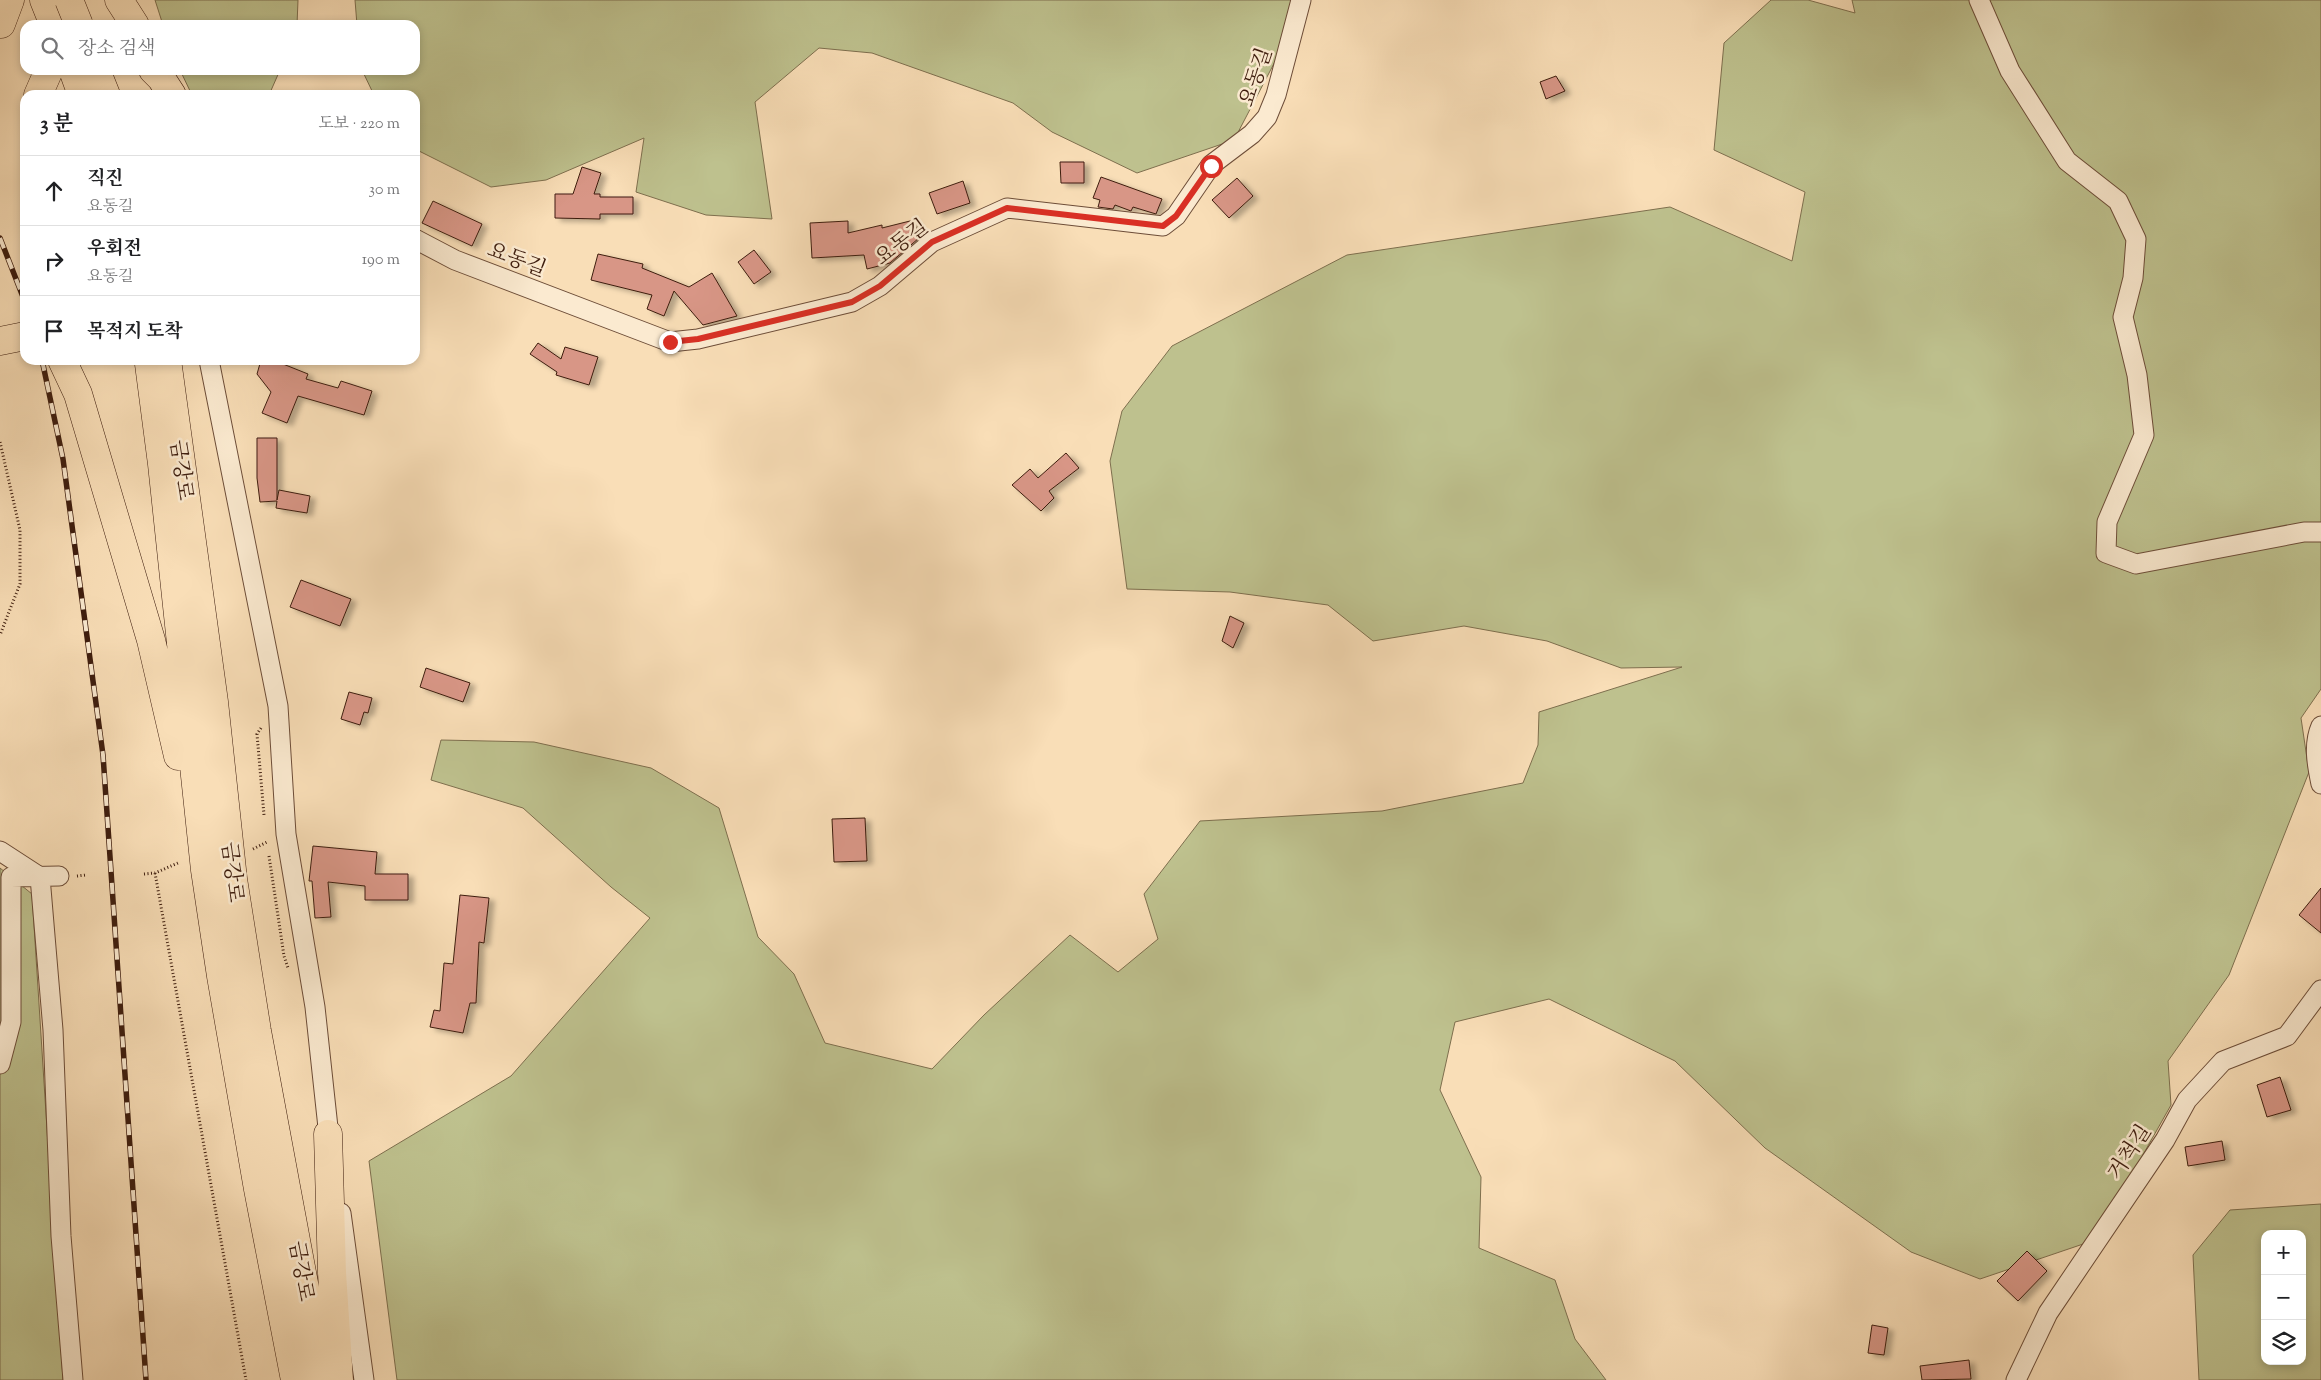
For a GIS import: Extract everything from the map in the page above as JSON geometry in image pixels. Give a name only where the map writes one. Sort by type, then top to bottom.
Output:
[{"type":"highway","points":[[44,0],[52,20]]},
{"type":"highway","points":[[69,0],[77,20]]},
{"type":"highway","points":[[73,20],[84,0]]},
{"type":"highway","points":[[119,0],[131,20]]},
{"type":"highway","points":[[138,0],[145,20]]},
{"type":"highway","points":[[76,75],[80,90]]},
{"type":"highway","points":[[98,75],[104,90]]},
{"type":"highway","points":[[155,75],[160,90]]},
{"type":"highway","points":[[158,75],[169,90]]},
{"type":"highway","points":[[165,75],[170,90]]},
{"type":"highway","points":[[0,341],[20,337]]},
{"type":"highway","points":[[64,365],[78,394]]},
{"type":"highway","points":[[71,365],[78,394],[151,640],[205,870]]},
{"type":"highway","name":"금강로","points":[[149,365],[162,464],[205,870],[220,976],[295,1380]]},
{"type":"highway","name":"금강로","points":[[168,365],[214,702],[236,898],[257,1031],[322,1380]]},
{"type":"highway","points":[[328,1134],[333,1291],[339,1380]]},
{"type":"street","name":"요동길","points":[[420,242],[455,260],[670,342],[698,339],[852,302],[880,286],[932,242],[1007,208],[1163,226],[1176,216],[1211,166],[1252,134],[1267,117],[1276,96],[1301,0]]},
{"type":"street","points":[[1979,0],[2010,71],[2067,161],[2118,201],[2136,239],[2132,278],[2123,317],[2136,375],[2144,435],[2107,522],[2106,554],[2136,564],[2304,532],[2321,532]]},
{"type":"street","points":[[210,365],[278,706],[286,834],[315,1007],[328,1134],[354,1296],[364,1380]]},
{"type":"street","points":[[2321,726],[2317,735],[2316,762],[2321,784]]},
{"type":"street","points":[[0,850],[40,877]]},
{"type":"street","points":[[0,1064],[11,1022],[11,877],[59,876]]},
{"type":"street","points":[[40,877],[53,1030],[61,1236],[73,1380]]},
{"type":"street","name":"거척길","points":[[2016,1380],[2048,1313],[2165,1140],[2187,1100],[2223,1061],[2287,1036],[2321,990]]},
{"type":"path","points":[[0,442],[20,530],[20,584],[0,635]]},
{"type":"path","points":[[253,849],[267,842]]},
{"type":"path","points":[[144,874],[155,873],[178,864]]},
{"type":"path","points":[[155,873],[246,1380]]},
{"type":"green space","points":[[155,0],[298,0],[297,20],[161,20]]},
{"type":"green space","points":[[355,0],[1295,0],[1280,52],[1234,140],[1137,173],[1052,132],[1013,103],[872,53],[819,48],[755,102],[772,219],[706,215],[636,192],[644,138],[546,180],[491,187],[420,152],[420,90],[372,90],[364,75],[420,75],[420,20],[357,20]]},
{"type":"green space","points":[[1771,0],[1808,0],[1855,13],[1852,0],[2321,0],[2321,689],[2301,718],[2309,772],[2229,975],[2168,1061],[2171,1105],[2095,1240],[1980,1279],[1911,1252],[1765,1148],[1675,1061],[1549,999],[1455,1022],[1440,1090],[1481,1177],[1479,1248],[1555,1280],[1575,1339],[1606,1380],[397,1380],[369,1161],[511,1076],[650,918],[611,887],[523,808],[431,780],[441,740],[534,742],[651,768],[719,808],[758,937],[794,974],[825,1043],[932,1069],[984,1015],[1070,935],[1118,972],[1158,939],[1144,894],[1200,821],[1382,811],[1523,783],[1538,745],[1539,712],[1682,667],[1621,668],[1547,641],[1464,626],[1373,641],[1328,605],[1230,592],[1127,589],[1110,461],[1122,411],[1172,346],[1347,255],[1670,207],[1792,261],[1805,192],[1714,150],[1724,43]]},
{"type":"green space","points":[[182,75],[278,75],[271,90],[190,90]]},
{"type":"green space","points":[[0,868],[32,894],[63,1380],[0,1380]]},
{"type":"green space","points":[[2321,1204],[2321,1380],[2199,1380],[2193,1255],[2230,1210]]},
{"type":"building","points":[[1556,76],[1565,91],[1546,99],[1540,82]]},
{"type":"building","points":[[1060,162],[1084,162],[1084,183],[1061,183]]},
{"type":"building","points":[[582,167],[601,173],[594,194],[600,194],[600,197],[633,197],[633,214],[600,214],[600,219],[555,218],[555,194],[573,194]]},
{"type":"building","points":[[1101,177],[1162,199],[1156,214],[1133,207],[1131,211],[1115,205],[1113,209],[1098,207],[1100,200],[1093,198]]},
{"type":"building","points":[[1237,178],[1253,196],[1229,218],[1212,200]]},
{"type":"building","points":[[963,181],[970,203],[937,214],[929,193]]},
{"type":"building","points":[[433,201],[482,224],[472,246],[422,223]]},
{"type":"building","points":[[914,220],[919,238],[890,263],[867,269],[864,255],[812,258],[810,223],[848,221],[848,233],[882,225],[882,228]]},
{"type":"building","points":[[754,250],[771,272],[754,284],[738,262]]},
{"type":"building","points":[[598,254],[643,264],[642,268],[689,287],[712,273],[737,316],[703,325],[674,291],[664,316],[647,309],[652,295],[591,280]]},
{"type":"building","points":[[538,343],[561,359],[565,347],[598,357],[589,385],[556,375],[557,372],[530,354]]},
{"type":"building","points":[[260,365],[286,365],[308,374],[306,379],[338,388],[341,381],[372,391],[364,415],[298,396],[287,423],[262,413],[271,392],[257,374]]},
{"type":"building","points":[[257,438],[277,438],[277,500],[279,490],[310,496],[307,513],[276,508],[277,501],[260,502],[257,478]]},
{"type":"building","points":[[1066,453],[1079,468],[1049,491],[1054,498],[1041,511],[1012,485],[1030,469],[1038,478]]},
{"type":"building","points":[[301,580],[351,599],[340,626],[290,607]]},
{"type":"building","points":[[1230,616],[1244,623],[1233,648],[1222,641]]},
{"type":"building","points":[[426,668],[470,683],[463,702],[420,687]]},
{"type":"building","points":[[349,692],[372,698],[368,713],[364,712],[360,725],[341,719]]},
{"type":"building","points":[[865,818],[867,861],[834,862],[832,819]]},
{"type":"building","points":[[313,846],[377,852],[375,874],[408,874],[408,900],[365,900],[365,886],[328,882],[331,917],[315,918],[312,881],[309,881]]},
{"type":"building","points":[[2321,888],[2321,933],[2299,915]]},
{"type":"building","points":[[460,895],[489,898],[484,943],[479,942],[476,1003],[470,1003],[463,1033],[430,1027],[434,1010],[440,1011],[444,963],[453,964]]},
{"type":"building","points":[[2280,1077],[2291,1110],[2267,1117],[2257,1085]]},
{"type":"building","points":[[2222,1141],[2225,1160],[2188,1166],[2185,1147]]},
{"type":"building","points":[[2027,1251],[2047,1271],[2018,1301],[1997,1281]]},
{"type":"building","points":[[1872,1325],[1888,1328],[1884,1355],[1868,1353]]},
{"type":"building","points":[[1969,1360],[1971,1379],[1922,1380],[1920,1366]]},
{"type":"railway","points":[[0,238],[20,289]]},
{"type":"railway","points":[[43,365],[63,459],[103,755],[146,1380]]},
{"type":"route","points":[[670,342],[698,339],[852,302],[880,286],[932,242],[1007,208],[1163,226],[1176,216],[1211,166]]}]
